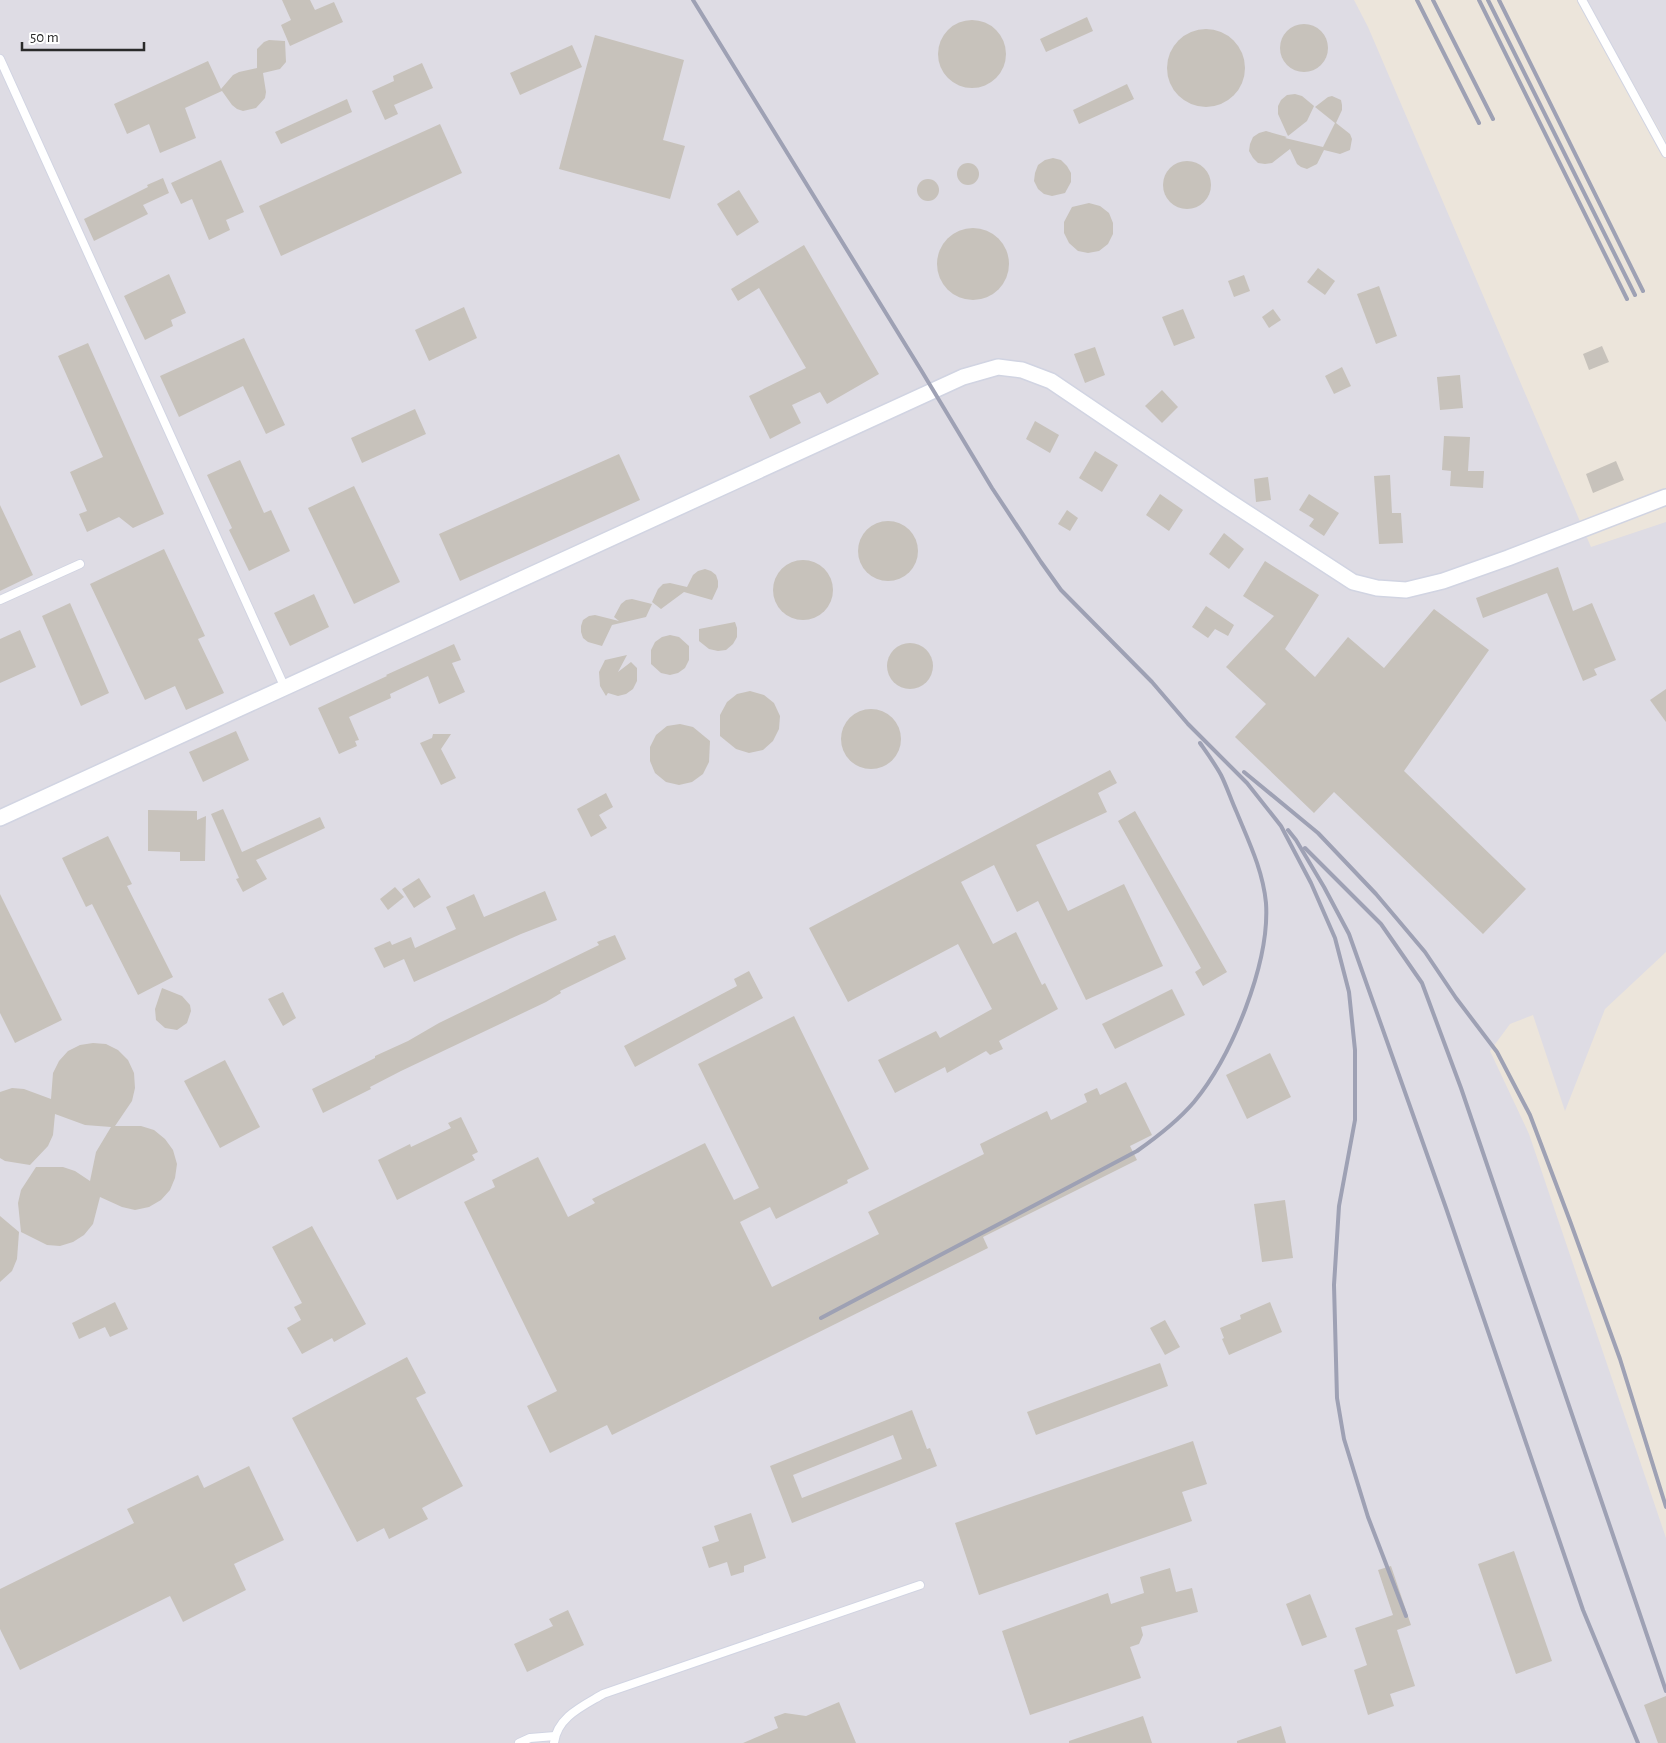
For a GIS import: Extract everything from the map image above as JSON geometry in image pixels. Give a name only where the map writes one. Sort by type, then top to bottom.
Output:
[{"type":"street","points":[[0,818],[963,377],[998,367],[1022,370],[1051,381],[1227,500],[1353,582],[1377,588],[1406,590],[1444,581],[1666,497]]},
{"type":"lane","points":[[1582,0],[1666,153]]},
{"type":"lane","points":[[0,59],[285,688]]},
{"type":"lane","points":[[0,600],[80,564]]},
{"type":"lane","points":[[519,1743],[530,1738],[554,1740],[558,1727],[566,1718],[603,1694],[920,1585]]},
{"type":"shaded area","points":[[0,0],[1354,0],[1368,27],[1591,547],[1666,522],[1666,952],[1605,1009],[1565,1111],[1533,1015],[1510,1024],[1490,1051],[1529,1134],[1666,1538],[1666,1743],[0,1743]]},
{"type":"shaded area","points":[[1586,0],[1666,0],[1666,141]]},
{"type":"building","points":[[282,0],[310,0],[315,10],[334,2],[343,22],[290,46],[281,25],[291,20]]},
{"type":"building","points":[[1087,17],[1093,31],[1046,52],[1040,39]]},
{"type":"building","points":[[972,20],[985,23],[996,30],[1003,41],[1006,54],[1003,67],[996,78],[985,85],[972,88],[959,85],[948,78],[941,67],[938,54],[941,41],[948,30],[959,23]]},
{"type":"building","points":[[1304,24],[1313,26],[1321,31],[1326,39],[1328,48],[1326,57],[1321,65],[1313,70],[1304,72],[1295,70],[1287,65],[1282,57],[1280,48],[1282,39],[1287,31],[1295,26]]},
{"type":"building","points":[[1198,29],[1214,29],[1228,35],[1239,46],[1245,60],[1245,76],[1239,90],[1228,101],[1214,107],[1198,107],[1184,101],[1173,90],[1167,76],[1167,60],[1173,46],[1184,35]]},
{"type":"building","points":[[595,35],[684,60],[663,140],[685,146],[670,199],[559,169]]},
{"type":"building","points":[[269,40],[285,41],[286,62],[280,69],[263,73],[265,98],[256,108],[243,111],[237,109],[222,91],[185,108],[196,138],[160,153],[149,124],[127,134],[114,104],[208,61],[221,89],[233,75],[257,68],[257,49]]},
{"type":"building","points":[[572,45],[582,67],[520,95],[510,73]]},
{"type":"building","points":[[422,63],[433,88],[394,105],[398,114],[385,120],[372,91],[394,81],[393,76]]},
{"type":"building","points":[[1127,84],[1134,99],[1079,124],[1073,110]]},
{"type":"building","points":[[1295,94],[1302,96],[1314,106],[1307,121],[1288,136],[1278,114],[1278,106],[1287,95]]},
{"type":"building","points":[[1332,96],[1341,100],[1342,110],[1336,123],[1350,134],[1352,139],[1350,150],[1340,154],[1324,150],[1317,164],[1307,169],[1297,164],[1290,149],[1272,163],[1258,163],[1253,158],[1249,151],[1253,137],[1266,131],[1287,137],[1285,138],[1323,147],[1335,123],[1315,107]]},
{"type":"building","points":[[347,99],[352,112],[281,144],[275,132]]},
{"type":"building","points":[[440,124],[462,173],[281,256],[259,206]]},
{"type":"building","points":[[1053,158],[1061,160],[1067,166],[1071,173],[1071,182],[1065,193],[1052,196],[1044,194],[1038,189],[1034,181],[1038,165],[1045,160]]},
{"type":"building","points":[[221,160],[244,212],[226,220],[230,230],[209,240],[192,199],[181,204],[171,183]]},
{"type":"building","points":[[1187,161],[1196,163],[1204,168],[1209,176],[1211,185],[1209,194],[1204,202],[1196,207],[1187,209],[1178,207],[1170,202],[1165,194],[1163,185],[1165,176],[1170,168],[1178,163]]},
{"type":"building","points":[[968,163],[978,170],[979,174],[972,184],[968,185],[958,178],[957,174],[964,164]]},
{"type":"building","points":[[163,178],[169,193],[143,205],[148,214],[94,241],[84,219]]},
{"type":"building","points":[[928,179],[938,186],[939,190],[932,200],[928,201],[918,194],[917,190],[924,180]]},
{"type":"building","points":[[739,190],[759,222],[737,236],[717,204]]},
{"type":"building","points":[[1089,203],[1100,206],[1109,213],[1113,223],[1113,234],[1108,244],[1099,251],[1088,253],[1078,251],[1069,243],[1064,233],[1064,222],[1072,207]]},
{"type":"building","points":[[973,228],[993,234],[1003,244],[1009,264],[1003,284],[993,294],[973,300],[953,294],[943,284],[937,264],[943,244],[953,234]]},
{"type":"building","points":[[804,245],[879,374],[827,404],[820,392],[792,405],[801,423],[770,439],[749,396],[806,368],[759,288],[738,301],[731,289]]},
{"type":"building","points":[[1318,268],[1335,281],[1325,295],[1307,282]]},
{"type":"building","points":[[169,274],[186,313],[171,320],[173,326],[145,340],[124,296]]},
{"type":"building","points":[[1244,275],[1250,291],[1234,297],[1228,281]]},
{"type":"building","points":[[1379,286],[1397,336],[1376,344],[1357,294]]},
{"type":"building","points":[[464,307],[477,338],[429,361],[415,330]]},
{"type":"building","points":[[1183,309],[1195,338],[1174,346],[1162,317]]},
{"type":"building","points":[[1273,309],[1281,320],[1269,328],[1262,317]]},
{"type":"building","points":[[244,338],[285,425],[266,434],[243,386],[179,417],[160,376]]},
{"type":"building","points":[[88,343],[164,514],[133,528],[119,517],[87,532],[79,514],[87,511],[70,472],[103,457],[58,356]]},
{"type":"building","points":[[1602,346],[1609,362],[1589,370],[1583,354]]},
{"type":"building","points":[[1095,347],[1105,375],[1085,383],[1074,354]]},
{"type":"building","points":[[1342,367],[1351,386],[1334,394],[1325,376]]},
{"type":"building","points":[[1460,375],[1463,408],[1440,410],[1437,377]]},
{"type":"building","points":[[1162,390],[1178,407],[1162,423],[1145,406]]},
{"type":"building","points":[[415,409],[426,434],[362,463],[351,438]]},
{"type":"building","points":[[1035,421],[1059,435],[1050,453],[1026,439]]},
{"type":"building","points":[[1444,436],[1470,437],[1468,471],[1484,471],[1483,488],[1450,486],[1451,471],[1442,470]]},
{"type":"building","points":[[1095,451],[1118,465],[1102,492],[1079,478]]},
{"type":"building","points":[[619,454],[640,500],[460,581],[439,534]]},
{"type":"building","points":[[240,460],[264,513],[271,510],[290,551],[249,571],[229,530],[232,528],[207,475]]},
{"type":"building","points":[[1616,461],[1624,480],[1593,493],[1586,474]]},
{"type":"building","points":[[1390,475],[1392,513],[1401,513],[1403,543],[1379,544],[1374,476]]},
{"type":"building","points":[[1268,477],[1271,500],[1256,502],[1254,479]]},
{"type":"building","points":[[354,486],[400,582],[354,604],[308,508]]},
{"type":"building","points":[[1160,494],[1183,510],[1169,531],[1146,515]]},
{"type":"building","points":[[1309,494],[1339,513],[1324,536],[1309,526],[1314,519],[1299,510]]},
{"type":"building","points":[[0,505],[33,575],[0,591]]},
{"type":"building","points":[[1067,510],[1078,518],[1070,531],[1058,524]]},
{"type":"building","points":[[888,521],[905,526],[913,534],[918,551],[913,568],[905,576],[888,581],[871,576],[863,568],[858,551],[863,534],[871,526]]},
{"type":"building","points":[[1224,533],[1244,549],[1229,569],[1209,554]]},
{"type":"building","points":[[164,549],[205,636],[198,639],[224,693],[186,710],[175,686],[145,700],[90,584]]},
{"type":"building","points":[[803,560],[820,565],[828,573],[833,590],[828,607],[820,615],[803,620],[786,615],[778,607],[773,590],[778,573],[786,565]]},
{"type":"building","points":[[1265,561],[1319,595],[1285,649],[1315,677],[1348,637],[1384,668],[1434,609],[1489,650],[1404,771],[1526,889],[1483,934],[1334,792],[1314,813],[1235,737],[1266,704],[1226,667],[1274,616],[1243,596]]},
{"type":"building","points":[[1558,567],[1573,611],[1592,603],[1616,660],[1594,669],[1597,675],[1583,681],[1547,593],[1483,618],[1476,598]]},
{"type":"building","points":[[705,569],[716,575],[718,581],[718,587],[712,600],[684,592],[661,609],[652,602],[658,589],[663,584],[670,583],[687,587],[693,575]]},
{"type":"building","points":[[314,594],[329,627],[290,646],[274,613]]},
{"type":"building","points":[[632,599],[652,604],[646,617],[612,625],[602,646],[588,642],[583,638],[581,626],[583,620],[595,615],[619,621],[614,617],[621,604],[626,600]]},
{"type":"building","points":[[70,603],[109,693],[81,706],[42,616]]},
{"type":"building","points":[[1206,606],[1234,625],[1228,636],[1215,629],[1208,638],[1192,627]]},
{"type":"building","points":[[735,622],[737,637],[726,650],[709,649],[699,641],[699,629]]},
{"type":"building","points":[[20,630],[36,667],[0,683],[0,639]]},
{"type":"building","points":[[670,635],[679,637],[689,646],[689,660],[685,668],[678,673],[670,675],[661,673],[651,664],[651,650],[655,642],[662,637]]},
{"type":"building","points":[[910,643],[923,647],[929,653],[933,666],[929,679],[923,685],[910,689],[897,685],[891,679],[887,666],[891,653],[897,647]]},
{"type":"building","points":[[454,644],[461,660],[452,663],[465,692],[439,704],[428,676],[390,694],[391,698],[349,717],[359,740],[355,741],[357,746],[339,754],[318,708]]},
{"type":"building","points":[[627,655],[618,672],[631,662],[637,668],[637,681],[633,689],[626,694],[618,696],[608,693],[606,696],[600,686],[599,672],[605,660]]},
{"type":"building","points":[[1666,689],[1666,722],[1650,700]]},
{"type":"building","points":[[750,691],[764,695],[774,703],[780,716],[779,729],[773,741],[763,750],[749,753],[736,749],[720,736],[720,715],[727,702],[737,694]]},
{"type":"building","points":[[871,709],[888,714],[896,722],[901,739],[896,756],[888,764],[871,769],[854,764],[846,756],[841,739],[846,722],[854,714]]},
{"type":"building","points":[[680,724],[693,727],[710,741],[709,762],[703,774],[692,782],[679,785],[666,782],[655,773],[650,761],[650,747],[656,735],[667,726]]},
{"type":"building","points":[[236,731],[249,760],[203,782],[189,752]]},
{"type":"building","points":[[433,734],[451,734],[441,749],[456,778],[441,785],[420,743],[432,738]]},
{"type":"building","points":[[1110,770],[1117,783],[1098,793],[1107,812],[1036,845],[1068,911],[1124,884],[1163,966],[1086,1000],[1038,901],[1017,912],[994,865],[961,882],[993,944],[1016,932],[1042,985],[1045,983],[1058,1009],[999,1041],[1003,1049],[990,1055],[986,1051],[947,1073],[945,1067],[895,1093],[878,1060],[936,1031],[940,1038],[992,1009],[958,944],[848,1002],[809,928]]},
{"type":"building","points":[[606,793],[613,807],[599,815],[607,828],[591,837],[577,809]]},
{"type":"building","points":[[223,809],[242,852],[320,817],[325,828],[256,860],[267,879],[243,892],[236,879],[239,878],[211,814]]},
{"type":"building","points":[[148,810],[197,811],[197,820],[206,816],[205,861],[180,861],[180,852],[148,851]]},
{"type":"building","points":[[1135,811],[1227,972],[1203,986],[1195,972],[1201,968],[1118,821]]},
{"type":"building","points":[[108,836],[132,884],[127,886],[173,977],[138,995],[92,904],[86,907],[62,858]]},
{"type":"building","points":[[419,878],[431,897],[414,908],[402,889]]},
{"type":"building","points":[[395,887],[404,897],[388,910],[380,899]]},
{"type":"building","points":[[545,891],[557,920],[414,982],[404,959],[384,968],[374,948],[390,941],[392,945],[411,937],[415,948],[456,929],[446,907],[474,894],[484,917]]},
{"type":"building","points":[[0,894],[62,1020],[15,1043],[0,1013]]},
{"type":"building","points":[[615,935],[626,959],[560,991],[561,993],[546,1002],[401,1071],[370,1087],[371,1089],[323,1113],[312,1089],[408,1041],[439,1023],[599,945],[597,942]]},
{"type":"building","points":[[749,971],[763,998],[635,1067],[624,1046],[737,986],[734,979]]},
{"type":"building","points":[[162,988],[182,996],[190,1005],[191,1011],[187,1023],[177,1030],[165,1028],[156,1020],[155,1009]]},
{"type":"building","points":[[1172,989],[1185,1015],[1115,1049],[1102,1024]]},
{"type":"building","points":[[283,992],[296,1018],[283,1026],[268,999]]},
{"type":"building","points":[[794,1016],[869,1169],[847,1180],[848,1183],[776,1219],[770,1207],[740,1222],[772,1287],[879,1234],[868,1212],[984,1154],[980,1144],[1047,1111],[1051,1120],[1087,1102],[1084,1094],[1097,1088],[1100,1095],[1126,1082],[1152,1135],[1130,1146],[1137,1160],[983,1237],[988,1248],[612,1435],[607,1425],[550,1453],[527,1406],[557,1391],[464,1202],[495,1187],[492,1180],[538,1157],[568,1217],[595,1203],[592,1199],[705,1143],[734,1200],[759,1188],[698,1064]]},
{"type":"building","points":[[106,1044],[118,1050],[128,1060],[134,1073],[135,1088],[132,1101],[115,1126],[141,1126],[154,1130],[165,1139],[173,1150],[177,1164],[175,1178],[170,1190],[161,1200],[149,1207],[135,1210],[122,1207],[100,1197],[93,1224],[84,1235],[73,1242],[60,1246],[47,1245],[21,1232],[18,1203],[21,1190],[36,1167],[63,1167],[75,1171],[90,1181],[96,1152],[111,1127],[85,1125],[55,1114],[53,1135],[48,1146],[30,1165],[5,1161],[0,1158],[0,1092],[12,1088],[24,1089],[51,1099],[53,1073],[59,1061],[68,1051],[80,1045]]},
{"type":"building","points":[[1270,1053],[1291,1097],[1247,1119],[1226,1075]]},
{"type":"building","points":[[225,1060],[260,1127],[220,1148],[184,1081]]},
{"type":"building","points":[[461,1117],[478,1152],[472,1155],[475,1160],[397,1200],[378,1160],[410,1144],[411,1147],[451,1128],[448,1123]]},
{"type":"building","points":[[1285,1200],[1293,1258],[1262,1262],[1254,1204]]},
{"type":"building","points":[[0,1216],[19,1232],[17,1259],[12,1271],[0,1282]]},
{"type":"building","points":[[312,1226],[366,1324],[334,1342],[332,1338],[302,1354],[287,1328],[301,1320],[294,1307],[302,1303],[272,1247]]},
{"type":"building","points":[[115,1302],[128,1329],[110,1337],[105,1327],[79,1339],[72,1323]]},
{"type":"building","points":[[1270,1302],[1282,1332],[1229,1355],[1222,1339],[1224,1338],[1220,1328],[1241,1319],[1240,1315]]},
{"type":"building","points":[[1165,1320],[1180,1347],[1165,1355],[1150,1328]]},
{"type":"building","points":[[407,1357],[426,1393],[416,1398],[463,1486],[422,1508],[428,1519],[389,1539],[384,1528],[357,1542],[292,1418]]},
{"type":"building","points":[[1160,1363],[1168,1386],[1036,1435],[1027,1412]]},
{"type":"building","points":[[912,1410],[927,1449],[930,1448],[937,1466],[792,1523],[770,1466]],"holes":[[[893,1435],[902,1459],[802,1498],[793,1475]]]},
{"type":"building","points":[[1193,1441],[1207,1484],[1182,1492],[1192,1521],[979,1595],[955,1523]]},
{"type":"building","points":[[249,1466],[284,1540],[234,1564],[246,1590],[183,1622],[170,1596],[20,1670],[0,1629],[0,1589],[134,1523],[127,1509],[198,1475],[204,1488]]},
{"type":"building","points":[[751,1513],[766,1558],[744,1566],[744,1572],[731,1576],[727,1562],[709,1568],[702,1547],[719,1541],[714,1526]]},
{"type":"building","points":[[1514,1551],[1552,1661],[1516,1674],[1478,1564]]},
{"type":"building","points":[[1391,1566],[1411,1625],[1397,1630],[1415,1686],[1390,1694],[1394,1706],[1368,1715],[1354,1670],[1367,1665],[1355,1628],[1393,1615],[1378,1570]]},
{"type":"building","points":[[1170,1568],[1176,1592],[1192,1588],[1198,1612],[1141,1627],[1143,1635],[1139,1644],[1130,1647],[1141,1678],[1030,1715],[1002,1631],[1108,1593],[1111,1604],[1144,1593],[1140,1577]]},
{"type":"building","points":[[1310,1594],[1327,1637],[1302,1646],[1286,1604]]},
{"type":"building","points":[[568,1610],[584,1645],[527,1672],[514,1644],[553,1626],[549,1619]]},
{"type":"building","points":[[1666,1696],[1666,1743],[1658,1743],[1644,1705]]},
{"type":"building","points":[[839,1702],[856,1743],[743,1743],[778,1728],[774,1717],[785,1713],[806,1716]]},
{"type":"building","points":[[1143,1716],[1152,1743],[1069,1743],[1069,1741]]},
{"type":"building","points":[[1281,1726],[1286,1743],[1237,1743],[1237,1741]]},
{"type":"railway","points":[[693,0],[992,488],[1041,562],[1061,590],[1152,682],[1188,724],[1247,783],[1281,826],[1311,883],[1335,938],[1349,992],[1355,1050],[1355,1120],[1339,1206],[1334,1285],[1337,1398],[1344,1439],[1368,1517],[1406,1616]]},
{"type":"railway","points":[[1417,0],[1479,123]]},
{"type":"railway","points":[[1433,0],[1493,119]]},
{"type":"railway","points":[[1479,0],[1627,299]]},
{"type":"railway","points":[[1488,0],[1635,295]]},
{"type":"railway","points":[[1499,0],[1643,291]]},
{"type":"railway","points":[[821,1318],[1137,1151],[1181,1116],[1208,1083],[1235,1035],[1246,1008],[1262,953],[1266,927],[1266,903],[1259,868],[1246,835],[1221,775],[1200,743]]},
{"type":"railway","points":[[1244,772],[1318,833],[1376,894],[1425,952],[1456,998],[1497,1052],[1530,1115],[1570,1221],[1620,1359],[1666,1507]]},
{"type":"railway","points":[[1288,830],[1324,887],[1349,934],[1446,1208],[1583,1610],[1638,1743]]},
{"type":"railway","points":[[1305,848],[1381,924],[1422,983],[1461,1088],[1666,1691]]}]
